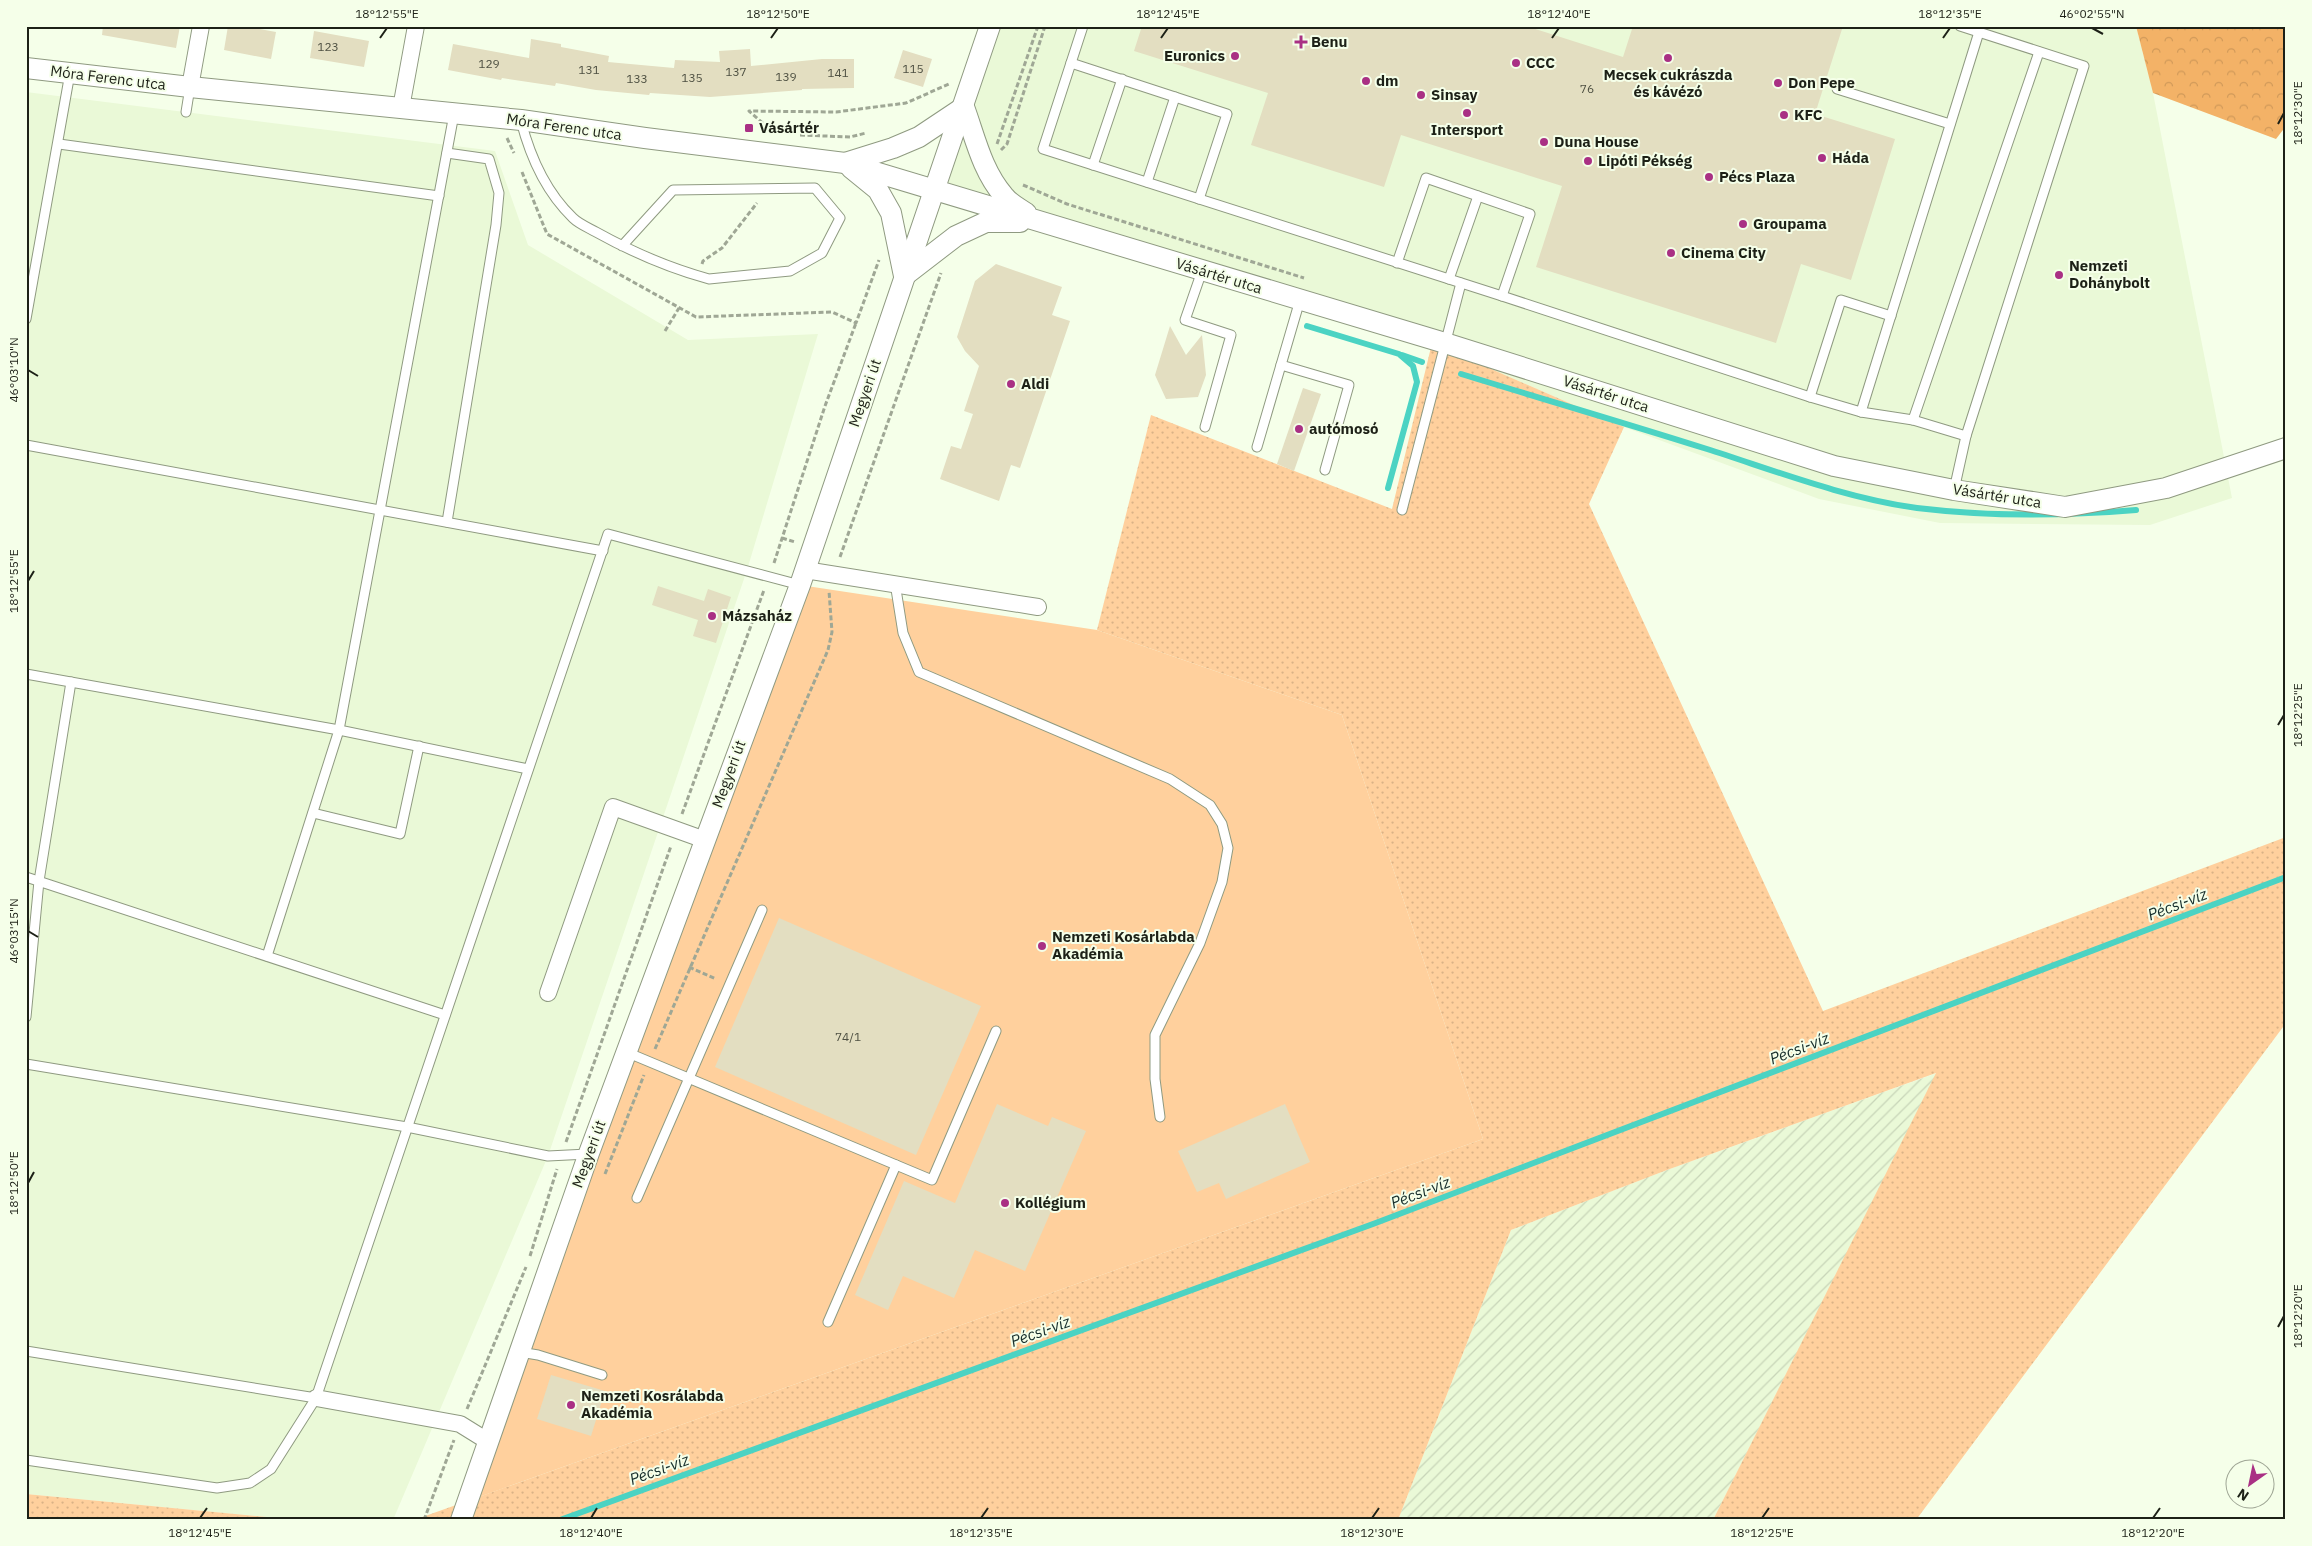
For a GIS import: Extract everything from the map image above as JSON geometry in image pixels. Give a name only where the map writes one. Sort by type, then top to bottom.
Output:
[{"type":"street","points":[[190,87],[201,26]]},
{"type":"street","points":[[401,108],[416,26]]},
{"type":"street","name":"Megyeri út","points":[[461,1520],[589,1154],[802,577],[904,276],[964,107],[990,26]]},
{"type":"street","name":"Móra Ferenc utca","points":[[26,68],[190,87],[521,120],[645,138],[846,163],[934,189]]},
{"type":"street","points":[[846,163],[893,148],[919,137],[964,107],[1005,198],[1040,222]]},
{"type":"street","points":[[846,163],[878,190],[891,213],[904,276],[956,236],[986,222],[1040,222]]},
{"type":"street","name":"Vásártér utca","points":[[934,189],[1445,343],[1834,466],[1954,490],[2065,507],[2166,488],[2286,448]]},
{"type":"street","points":[[802,577],[833,576],[895,583],[1038,606]]},
{"type":"street","points":[[548,993],[613,807],[705,840]]},
{"type":"street","points":[[316,1398],[460,1424],[489,1442]]},
{"type":"lane","points":[[1083,26],[1043,149],[1810,397],[1861,412],[1913,420],[1966,436]]},
{"type":"lane","points":[[1954,490],[1966,436],[2084,66],[1960,26]]},
{"type":"lane","points":[[1861,412],[1979,32]]},
{"type":"lane","points":[[1913,420],[2039,52]]},
{"type":"lane","points":[[1071,63],[1227,114],[1199,199]]},
{"type":"lane","points":[[26,319],[59,144],[70,73]]},
{"type":"lane","points":[[1094,165],[1122,79]]},
{"type":"lane","points":[[186,112],[190,87]]},
{"type":"lane","points":[[1837,88],[1950,124]]},
{"type":"lane","points":[[1147,182],[1175,97]]},
{"type":"lane","points":[[267,956],[339,730],[454,113]]},
{"type":"lane","points":[[521,120],[527,145],[545,182],[574,219],[622,246],[670,268],[709,279],[790,271],[822,253],[840,218],[815,188],[673,190],[622,246]]},
{"type":"lane","points":[[59,144],[440,196]]},
{"type":"lane","points":[[447,153],[489,159],[499,193],[496,225],[447,522]]},
{"type":"lane","points":[[1397,263],[1426,178],[1530,214],[1502,296]]},
{"type":"lane","points":[[1449,279],[1478,196]]},
{"type":"lane","points":[[1202,271],[1185,320],[1231,335],[1205,427]]},
{"type":"lane","points":[[1402,510],[1461,283]]},
{"type":"lane","points":[[1258,447],[1300,300]]},
{"type":"lane","points":[[1810,397],[1841,300],[1891,316]]},
{"type":"lane","points":[[1281,365],[1349,385],[1325,470]]},
{"type":"lane","points":[[26,445],[602,551]]},
{"type":"lane","points":[[26,1460],[217,1488],[242,1484],[261,1477],[271,1469],[316,1398],[608,534],[769,576],[802,577]]},
{"type":"lane","points":[[895,583],[903,633],[919,672],[1170,779],[1210,805],[1222,824],[1228,848],[1222,882],[1200,943],[1155,1035],[1155,1079],[1160,1117]]},
{"type":"lane","points":[[26,674],[339,730],[528,769]]},
{"type":"lane","points":[[26,1017],[39,881],[71,682]]},
{"type":"lane","points":[[312,813],[400,834],[419,746]]},
{"type":"lane","points":[[26,877],[445,1015]]},
{"type":"lane","points":[[637,1198],[762,910]]},
{"type":"lane","points":[[626,1052],[932,1180],[996,1032]]},
{"type":"lane","points":[[26,1064],[407,1127],[548,1156],[589,1154]]},
{"type":"lane","points":[[828,1322],[896,1164]]},
{"type":"lane","points":[[26,1351],[316,1398]]},
{"type":"lane","points":[[520,1352],[538,1355],[602,1375]]},
{"type":"path","points":[[988,163],[1038,26]]},
{"type":"path","points":[[988,163],[1007,144],[1045,26]]},
{"type":"path","points":[[946,92],[952,76]]},
{"type":"path","points":[[767,134],[776,135],[749,111],[836,112],[906,103],[949,84]]},
{"type":"path","points":[[794,135],[850,137],[874,132]]},
{"type":"path","points":[[498,137],[508,138],[515,156]]},
{"type":"path","points":[[846,163],[850,137]]},
{"type":"path","points":[[519,165],[547,234],[696,317],[832,312],[856,323]]},
{"type":"path","points":[[1016,182],[1067,204],[1309,279]]},
{"type":"path","points":[[701,277],[703,261],[722,248],[769,189]]},
{"type":"path","points":[[424,1520],[460,1424],[527,1264],[561,1156],[769,576],[825,406],[881,255]]},
{"type":"path","points":[[602,1183],[649,1062],[828,650],[832,632],[828,593],[833,576],[945,266]]},
{"type":"path","points":[[665,331],[679,308]]},
{"type":"shaded area","points":[[991,26],[2136,26],[2153,93],[2232,498],[2150,525],[1940,523],[1819,499],[1624,427],[1432,343],[935,185]]},
{"type":"shaded area","points":[[26,92],[495,151],[528,245],[688,340],[818,334],[747,570],[548,1156],[393,1520],[297,1520],[26,1494]]},
{"type":"shaded area","points":[[1432,343],[1624,427],[1589,504],[1823,1011],[2286,837],[2286,1023],[1916,1520],[1713,1520],[1936,1073],[1667,1170],[1511,1230],[1398,1520],[414,1520],[1483,1139],[1342,715],[1097,630],[1151,415],[1392,509]]},
{"type":"shaded area","name":"Nemzeti Kosárlabda Akadémia","points":[[800,585],[1097,630],[1342,715],[1483,1139],[476,1498]]},
{"type":"shaded area","points":[[1937,1073],[1713,1520],[1398,1520],[1511,1230],[1667,1170]]},
{"type":"shaded area","points":[[26,1494],[297,1520],[26,1520]]},
{"type":"green space","points":[[2136,26],[2286,26],[2286,126],[2276,139],[2153,93]]},
{"type":"building","points":[[103,26],[180,26],[176,48],[102,35]]},
{"type":"building","points":[[228,26],[244,26],[276,32],[271,59],[224,50]]},
{"type":"building","name":"Pécs Plaza","points":[[1142,26],[1526,26],[1623,57],[1633,26],[1843,26],[1815,114],[1895,139],[1851,280],[1801,264],[1776,343],[1536,267],[1562,186],[1401,135],[1384,187],[1251,145],[1268,93],[1134,51]]},
{"type":"building","points":[[314,31],[369,41],[364,67],[310,58]]},
{"type":"building","points":[[531,39],[561,44],[561,47],[609,56],[608,62],[674,68],[675,60],[720,62],[719,51],[750,49],[751,66],[822,59],[854,59],[854,88],[802,89],[710,97],[650,93],[649,95],[596,90],[556,83],[555,86],[502,78],[501,80],[448,70],[453,44],[529,58]]},
{"type":"building","points":[[903,50],[932,59],[923,87],[894,78]]},
{"type":"building","name":"Aldi","points":[[996,264],[1062,287],[1052,315],[1070,321],[1020,468],[1011,465],[999,501],[940,479],[951,446],[961,449],[973,414],[964,411],[979,366],[965,351],[957,337],[975,281]]},
{"type":"building","points":[[1170,326],[1186,355],[1202,335],[1206,375],[1198,397],[1166,399],[1155,375]]},
{"type":"building","name":"autómosó","points":[[1303,388],[1321,394],[1294,471],[1277,464]]},
{"type":"building","points":[[658,586],[704,601],[708,589],[731,597],[716,643],[693,636],[698,620],[652,605]]},
{"type":"building","points":[[779,918],[981,1006],[916,1155],[715,1067]]},
{"type":"building","name":"Kollégium","points":[[997,1104],[1048,1126],[1052,1117],[1086,1131],[1025,1271],[975,1250],[954,1298],[903,1276],[888,1310],[855,1295],[904,1181],[955,1203]]},
{"type":"building","points":[[1285,1104],[1310,1162],[1226,1199],[1219,1183],[1197,1192],[1178,1151]]},
{"type":"building","name":"Nemzeti Kosrálabda Akadémia","points":[[551,1375],[605,1391],[591,1436],[537,1419]]},
{"type":"waterway","points":[[1307,326],[1399,354],[1413,366],[1417,382],[1388,488]]},
{"type":"waterway","points":[[1402,355],[1422,362]]},
{"type":"waterway","points":[[1461,374],[1864,498],[1917,508],[1972,513],[2054,514],[2136,510]]},
{"type":"waterway","name":"Pécsi-víz","points":[[560,1520],[1373,1224],[2286,877]]},
{"type":"place","name":"Benu","points":[[1301,42]]},
{"type":"place","name":"Euronics","points":[[1235,56]]},
{"type":"place","name":"Mecsek cukrászda és kávézó","points":[[1668,58]]},
{"type":"place","name":"CCC","points":[[1516,63]]},
{"type":"place","name":"dm","points":[[1366,81]]},
{"type":"place","name":"Don Pepe","points":[[1778,83]]},
{"type":"place","name":"Sinsay","points":[[1421,95]]},
{"type":"place","name":"Intersport","points":[[1467,113]]},
{"type":"place","name":"KFC","points":[[1784,115]]},
{"type":"place","name":"Vásártér","points":[[749,128]]},
{"type":"place","name":"Duna House","points":[[1544,142]]},
{"type":"place","name":"Háda","points":[[1822,158]]},
{"type":"place","name":"Lipóti Pékség","points":[[1588,161]]},
{"type":"place","name":"Pécs Plaza","points":[[1709,177]]},
{"type":"place","name":"Groupama","points":[[1743,224]]},
{"type":"place","name":"Cinema City","points":[[1671,253]]},
{"type":"place","name":"Nemzeti Dohánybolt","points":[[2059,275]]},
{"type":"place","name":"Aldi","points":[[1011,384]]},
{"type":"place","name":"autómosó","points":[[1299,429]]},
{"type":"place","name":"Mázsaház","points":[[712,616]]},
{"type":"place","name":"Nemzeti Kosárlabda Akadémia","points":[[1042,946]]},
{"type":"place","name":"Kollégium","points":[[1005,1203]]},
{"type":"place","name":"Nemzeti Kosrálabda Akadémia","points":[[571,1405]]}]
